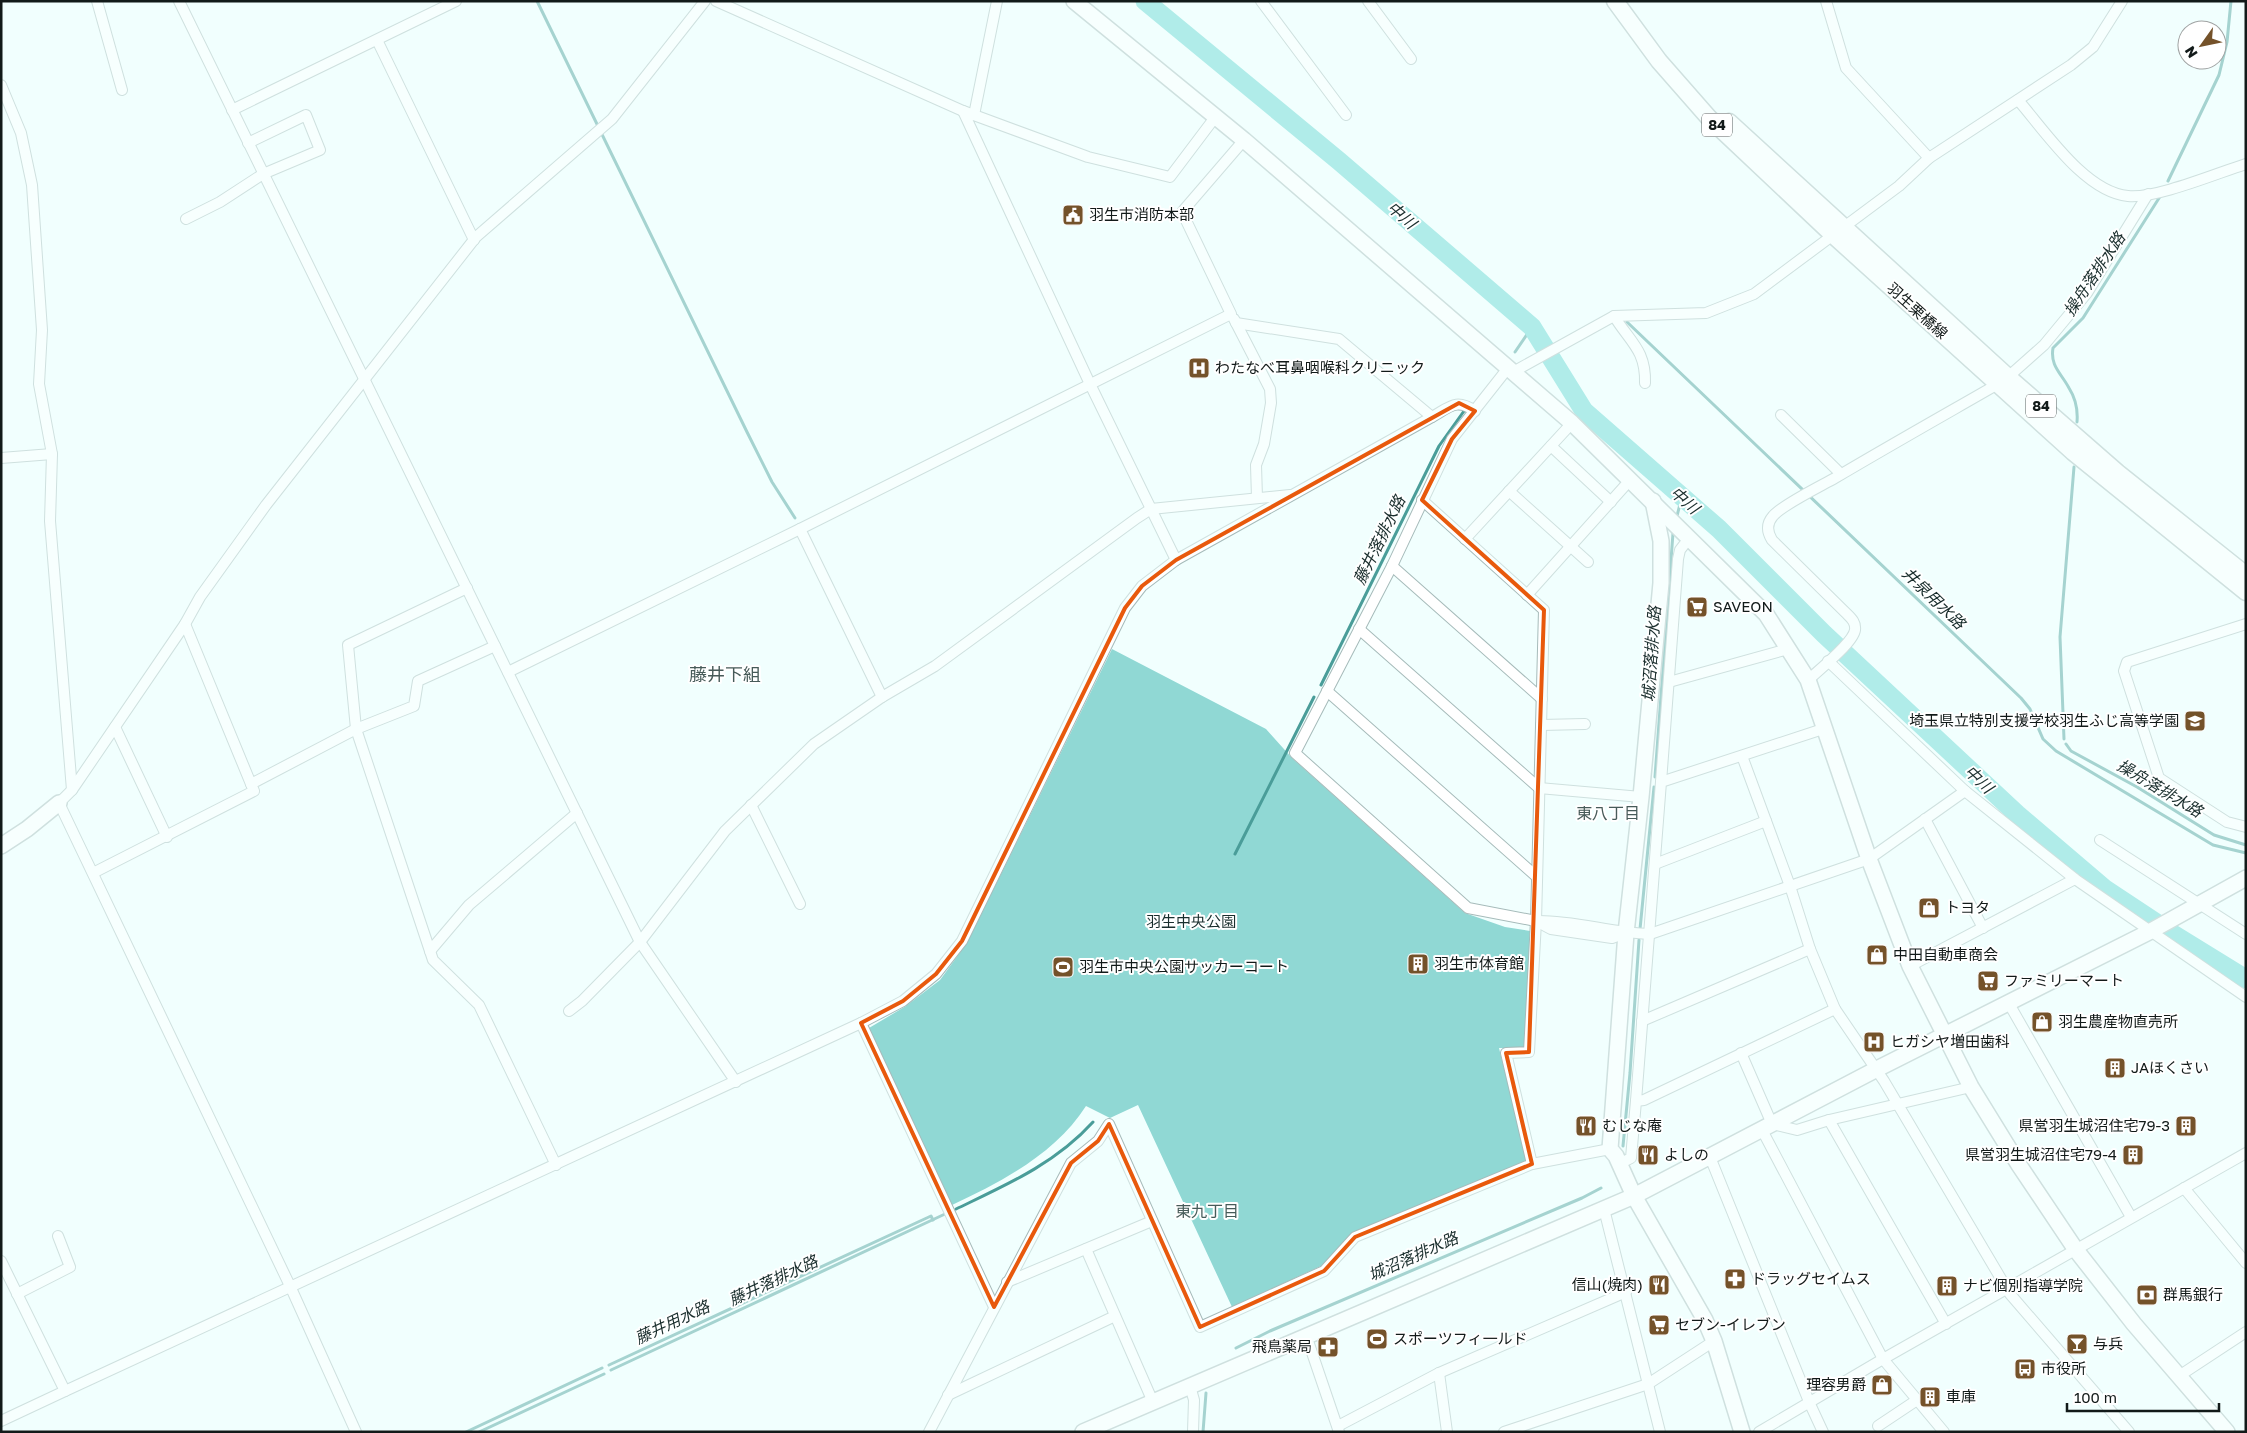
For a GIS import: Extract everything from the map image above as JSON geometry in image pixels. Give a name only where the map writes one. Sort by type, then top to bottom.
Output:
[{"type":"main road","name":"羽生栗橋線","points":[[1615,1],[1658,61],[1710,118],[1839,231],[2003,381],[2073,452],[2246,592]]},
{"type":"main road","name":"羽生栗橋線","points":[[1628,1],[1669,58],[1720,114],[1839,231]]},
{"type":"main road","name":"羽生栗橋線","points":[[2003,381],[2246,575]]},
{"type":"street","points":[[97,1],[122,90]]},
{"type":"street","points":[[179,1],[640,942],[736,1082]]},
{"type":"street","points":[[232,110],[456,1]]},
{"type":"street","points":[[1,846],[28,829],[72,790],[185,624],[200,597],[266,505],[474,240],[612,119],[705,1]]},
{"type":"street","points":[[716,1],[963,111],[1088,157],[1170,177],[1216,116]]},
{"type":"street","points":[[974,115],[997,1]]},
{"type":"street","points":[[1074,1],[1216,116],[1572,423],[1766,614],[1808,680],[1826,728],[1869,859],[1910,966],[1971,1087],[2019,1165],[2076,1250],[2227,1432]]},
{"type":"street","points":[[1261,1],[1346,115]]},
{"type":"street","points":[[1368,1],[1412,59]]},
{"type":"street","points":[[1826,1],[1846,68],[1929,158]]},
{"type":"street","points":[[1965,791],[1869,859],[1650,934],[1626,933],[1612,938],[1552,929],[1536,921],[1468,908],[1295,753],[1392,566],[1452,439],[1510,370],[1614,316],[1706,313],[1754,294],[1789,270],[1900,186],[1929,158],[2071,65],[2093,47],[2122,1]]},
{"type":"street","points":[[377,40],[474,240]]},
{"type":"street","points":[[1,85],[21,133],[32,185],[42,330],[39,384],[52,454],[50,521],[72,790]]},
{"type":"street","points":[[2018,100],[2076,166],[2100,187],[2128,196],[2176,188],[2246,164]]},
{"type":"street","points":[[963,111],[1090,384],[1176,560]]},
{"type":"street","points":[[186,219],[220,202],[263,174],[320,150],[306,115],[248,143]]},
{"type":"street","points":[[1244,140],[1182,212],[1270,389],[1270,411],[1264,444],[1256,465],[1257,498]]},
{"type":"street","points":[[1808,680],[1850,639],[1855,630],[1852,619],[1768,534],[1768,526],[1774,514],[2003,381],[2044,345],[2086,292],[2148,194]]},
{"type":"street","points":[[1614,316],[1624,332],[1635,343],[1641,355],[1645,366],[1645,383]]},
{"type":"street","points":[[508,672],[1090,384],[1234,318],[1339,339],[1432,417]]},
{"type":"street","points":[[1,1421],[736,1082],[903,1001],[936,974],[962,941],[1125,608],[1142,586],[1176,560],[1432,417],[1459,403],[1465,404],[1475,411]]},
{"type":"street","points":[[1781,415],[1841,474]]},
{"type":"street","points":[[1465,539],[1572,423]]},
{"type":"street","points":[[1551,446],[1611,502]]},
{"type":"street","points":[[1,458],[52,454]]},
{"type":"street","points":[[1527,594],[1631,479]]},
{"type":"street","points":[[1509,491],[1588,562]]},
{"type":"street","points":[[569,1011],[582,1001],[640,942],[725,831],[814,744],[882,697],[935,666],[1137,518],[1151,510],[1296,494]]},
{"type":"street","points":[[1422,500],[1544,610],[1536,921],[1529,1052],[1506,1053],[1532,1164]]},
{"type":"street","points":[[1653,501],[1661,541],[1662,583],[1626,933],[1610,1149],[1634,1196],[1705,1320],[1714,1341],[1742,1432]]},
{"type":"street","points":[[800,529],[882,697]]},
{"type":"street","points":[[1619,1164],[1631,1158],[1678,559],[1680,550],[1690,538]]},
{"type":"street","points":[[1392,566],[1542,699]]},
{"type":"street","points":[[467,588],[348,645],[356,729],[433,960],[479,1004],[556,1165]]},
{"type":"street","points":[[93,873],[167,837],[254,791],[185,624]]},
{"type":"street","points":[[2246,624],[2127,662],[2124,671],[2159,778],[2227,822],[2246,827]]},
{"type":"street","points":[[1359,629],[1539,788],[1642,790],[1826,728]]},
{"type":"street","points":[[251,784],[356,729],[414,706],[418,681],[495,646]]},
{"type":"street","points":[[1669,682],[1788,649]]},
{"type":"street","points":[[1831,658],[1965,791],[2075,879],[2149,932],[2246,997]]},
{"type":"street","points":[[1327,691],[1537,876]]},
{"type":"street","points":[[1541,725],[1585,724]]},
{"type":"street","points":[[115,727],[167,837]]},
{"type":"street","points":[[1742,756],[1790,886],[1810,949],[1835,1009],[1898,1104],[2007,1290],[2129,1432]]},
{"type":"street","points":[[59,802],[291,1288],[356,1432]]},
{"type":"street","points":[[751,805],[800,904]]},
{"type":"street","points":[[430,951],[469,905],[577,813]]},
{"type":"street","points":[[1925,819],[1983,928]]},
{"type":"street","points":[[1655,864],[1766,821]]},
{"type":"street","points":[[2100,840],[2140,868],[2246,934]]},
{"type":"street","points":[[1083,1432],[1634,1196],[1875,1070],[2149,932],[2246,878]]},
{"type":"street","points":[[1910,966],[2075,879]]},
{"type":"street","points":[[1642,1021],[1810,949]]},
{"type":"street","points":[[2008,1002],[2131,1218]]},
{"type":"street","points":[[1636,1101],[1644,1100],[1835,1009]]},
{"type":"street","points":[[861,1023],[994,1307]]},
{"type":"street","points":[[1741,1053],[1767,1127],[1883,1359],[1944,1432]]},
{"type":"street","points":[[1767,1127],[1797,1130],[1829,1120],[1971,1087]]},
{"type":"street","points":[[1829,1120],[1946,1324]]},
{"type":"street","points":[[929,1432],[1070,1163],[1098,1141],[1109,1124],[1200,1327],[1324,1271],[1355,1237],[1532,1164],[1610,1149]]},
{"type":"street","points":[[1760,1432],[1883,1359],[2246,1153]]},
{"type":"street","points":[[1710,1157],[1810,1404],[1824,1432]]},
{"type":"street","points":[[2184,1188],[2246,1263]]},
{"type":"street","points":[[1604,1209],[1660,1432]]},
{"type":"street","points":[[1008,1282],[1152,1221]]},
{"type":"street","points":[[17,1294],[70,1267],[58,1236]]},
{"type":"street","points":[[1086,1249],[1153,1402]]},
{"type":"street","points":[[1,1261],[65,1391]]},
{"type":"street","points":[[1306,1335],[1339,1429],[1439,1373],[1626,1292]]},
{"type":"street","points":[[948,1395],[1116,1316]]},
{"type":"street","points":[[2179,1376],[2246,1332]]},
{"type":"street","points":[[1504,1432],[1648,1384],[1714,1341]]},
{"type":"street","points":[[1439,1373],[1448,1432]]},
{"type":"street","points":[[1190,1386],[1194,1400],[1193,1432]]},
{"type":"street","points":[[1878,1426],[1917,1400]]},
{"type":"highlighted area","points":[[1459,403],[1475,411],[1452,439],[1422,500],[1544,610],[1529,1052],[1506,1053],[1532,1164],[1355,1237],[1324,1271],[1200,1327],[1109,1124],[1098,1141],[1071,1163],[994,1307],[861,1023],[903,1001],[936,974],[962,941],[1125,608],[1142,586],[1176,560]]},
{"type":"green space","name":"羽生中央公園","points":[[1112,649],[1266,729],[1292,758],[1465,913],[1505,927],[1530,931],[1524,1048],[1499,1048],[1527,1162],[1353,1234],[1321,1266],[1232,1307],[1138,1105],[1110,1118],[1086,1106],[1074,1123],[1044,1152],[1008,1176],[952,1205],[869,1028],[906,1006],[940,980],[967,943]]},
{"type":"waterway","points":[[537,1],[747,432],[772,482],[795,518]]},
{"type":"waterway","name":"中川","points":[[1145,1],[1339,161],[1532,327],[1584,411],[1719,529],[1824,634],[2017,814],[2105,889],[2246,979]]},
{"type":"waterway","name":"操舟落排水路","points":[[2168,181],[2219,75],[2227,42],[2231,1]]},
{"type":"waterway","name":"操舟落排水路","points":[[2077,422],[2075,400],[2055,365],[2052,354],[2053,348],[2083,318],[2161,195]]},
{"type":"waterway","name":"井泉用水路","points":[[1627,322],[2021,698],[2030,709],[2043,739],[2056,751],[2213,845],[2246,853]]},
{"type":"waterway","name":"藤井落排水路","points":[[1515,352],[1532,327]]},
{"type":"waterway","name":"藤井落排水路","points":[[1321,685],[1439,446],[1464,411]]},
{"type":"waterway","name":"操舟落排水路","points":[[2064,739],[2060,637],[2074,467]]},
{"type":"waterway","name":"城沼落排水路","points":[[1677,516],[1682,496]]},
{"type":"waterway","name":"城沼落排水路","points":[[1655,777],[1673,533]]},
{"type":"waterway","name":"藤井落排水路","points":[[1235,854],[1314,697]]},
{"type":"waterway","name":"操舟落排水路","points":[[2066,744],[2071,751],[2137,787],[2214,835],[2246,845]]},
{"type":"waterway","name":"城沼落排水路","points":[[1640,929],[1654,787]]},
{"type":"waterway","name":"城沼落排水路","points":[[1623,1146],[1639,940]]},
{"type":"waterway","name":"藤井落排水路","points":[[956,1209],[1011,1182],[1046,1162],[1063,1150],[1093,1122]]},
{"type":"waterway","name":"城沼落排水路","points":[[1236,1348],[1270,1331],[1582,1198],[1601,1188]]},
{"type":"waterway","name":"藤井落排水路","points":[[611,1370],[945,1214]]},
{"type":"waterway","name":"藤井用水路","points":[[609,1365],[931,1216],[933,1220]]},
{"type":"waterway","name":"藤井用水路","points":[[466,1432],[602,1368]]},
{"type":"waterway","name":"藤井落排水路","points":[[479,1432],[604,1374]]},
{"type":"waterway","name":"城沼落排水路","points":[[1203,1432],[1206,1393]]},
{"type":"place","name":"羽生市消防本部","points":[[1073,215]]},
{"type":"place","name":"わたなべ耳鼻咽喉科クリニック","points":[[1199,368]]},
{"type":"place","name":"SAVEON","points":[[1697,607]]},
{"type":"place","name":"埼玉県立特別支援学校羽生ふじ高等学園","points":[[2195,721]]},
{"type":"place","name":"トヨタ","points":[[1929,908]]},
{"type":"place","name":"中田自動車商会","points":[[1877,955]]},
{"type":"place","name":"羽生市体育館","points":[[1418,964]]},
{"type":"place","name":"羽生市中央公園サッカーコート","points":[[1063,967]]},
{"type":"place","name":"ファミリーマート","points":[[1988,981]]},
{"type":"place","name":"羽生農産物直売所","points":[[2042,1022]]},
{"type":"place","name":"ヒガシヤ増田歯科","points":[[1874,1042]]},
{"type":"place","name":"JAほくさい","points":[[2115,1068]]},
{"type":"place","name":"むじな庵","points":[[1586,1126]]},
{"type":"place","name":"県営羽生城沼住宅79-3","points":[[2186,1126]]},
{"type":"place","name":"よしの","points":[[1648,1155]]},
{"type":"place","name":"県営羽生城沼住宅79-4","points":[[2133,1155]]},
{"type":"place","name":"ドラッグセイムス","points":[[1735,1279]]},
{"type":"place","name":"信山(焼肉)","points":[[1659,1285]]},
{"type":"place","name":"ナビ個別指導学院","points":[[1947,1286]]},
{"type":"place","name":"群馬銀行","points":[[2147,1295]]},
{"type":"place","name":"セブン-イレブン","points":[[1659,1325]]},
{"type":"place","name":"スポーツフィ一ルド","points":[[1377,1339]]},
{"type":"place","name":"与兵","points":[[2077,1344]]},
{"type":"place","name":"飛鳥薬局","points":[[1328,1347]]},
{"type":"place","name":"市役所","points":[[2025,1369]]},
{"type":"place","name":"理容男爵","points":[[1882,1385]]},
{"type":"place","name":"車庫","points":[[1930,1397]]},
{"type":"district","name":"藤井下組","points":[[725,675]]},
{"type":"district","name":"東八丁目","points":[[1608,813]]},
{"type":"district","name":"東九丁目","points":[[1207,1211]]}]
